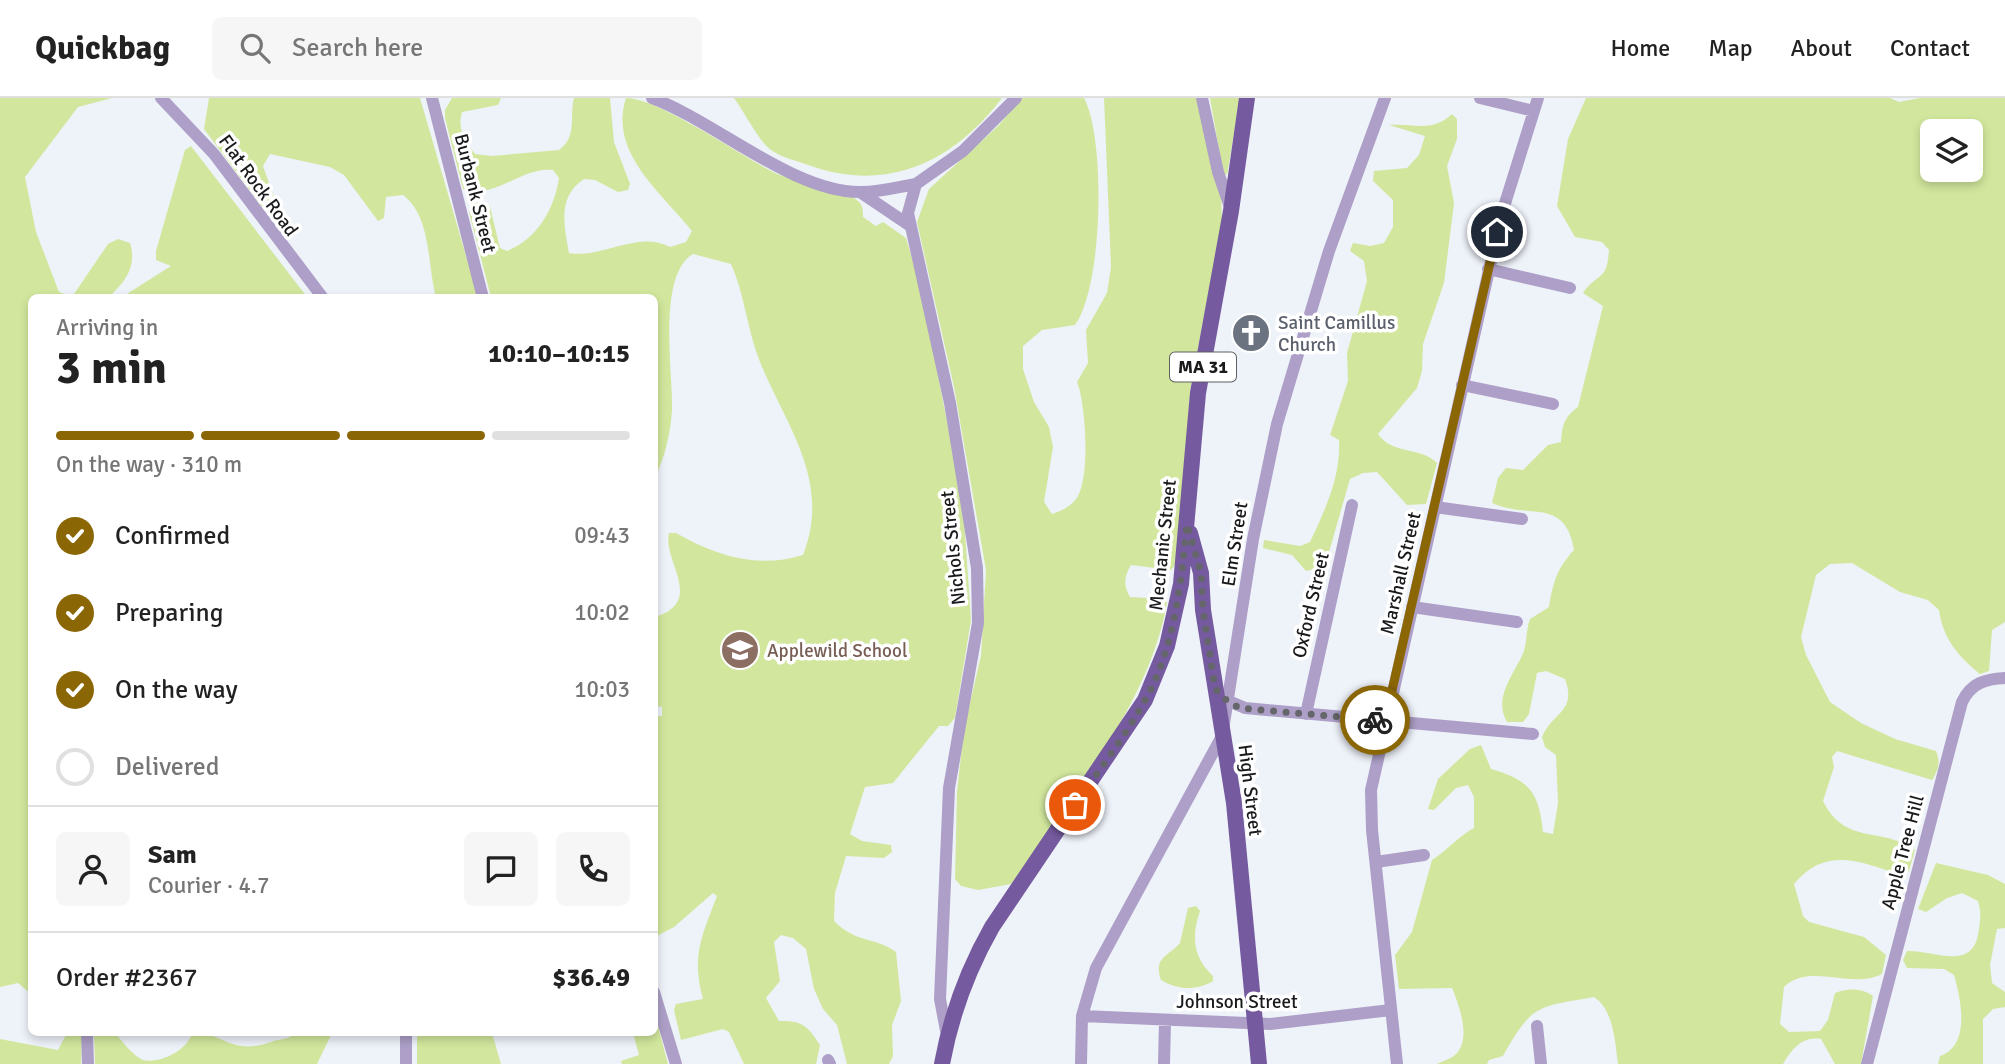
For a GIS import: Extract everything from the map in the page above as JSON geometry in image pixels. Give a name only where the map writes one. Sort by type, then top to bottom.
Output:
[{"type":"main road","name":"Mechanic Street","points":[[942,1064],[947,1036],[974,960],[992,927],[1124,734],[1153,685],[1174,621],[1187,524],[1198,393],[1231,211],[1247,98]]},
{"type":"main road","name":"High Street","points":[[1187,524],[1201,573],[1203,610],[1234,803],[1259,1064]]},
{"type":"street","name":"Flat Rock Road","points":[[161,98],[214,154],[286,253],[320,294]]},
{"type":"street","points":[[652,98],[694,117],[735,144],[792,173],[860,192],[909,225]]},
{"type":"street","points":[[1202,98],[1231,211]]},
{"type":"street","name":"Elm Street","points":[[1081,1064],[1082,1016],[1091,980],[1103,952],[1222,736],[1253,539],[1277,424],[1329,251],[1385,98]]},
{"type":"street","points":[[1480,98],[1534,111]]},
{"type":"street","name":"Marshall Street","points":[[1397,1064],[1371,790],[1507,194],[1538,98]]},
{"type":"street","name":"Burbank Street","points":[[436,101],[482,294]]},
{"type":"street","points":[[860,192],[916,184],[963,151],[1014,101]]},
{"type":"street","name":"Nichols Street","points":[[916,184],[908,214],[909,225],[938,345],[977,568],[977,630],[949,788],[940,999],[947,1036]]},
{"type":"street","points":[[1489,269],[1570,288]]},
{"type":"street","points":[[1462,385],[1553,404]]},
{"type":"street","name":"Oxford Street","points":[[1306,714],[1352,505]]},
{"type":"street","points":[[1435,507],[1522,519]]},
{"type":"street","points":[[1412,607],[1517,622]]},
{"type":"street","name":"Apple Tree Hill","points":[[1867,1064],[1962,702],[1979,682],[2005,678]]},
{"type":"street","points":[[1215,688],[1229,703],[1245,708],[1533,734]]},
{"type":"street","points":[[1222,736],[1231,719],[1245,708]]},
{"type":"street","points":[[1376,862],[1424,855]]},
{"type":"street","points":[[658,1005],[676,1064]]},
{"type":"street","name":"Johnson Street","points":[[1082,1016],[1255,1023],[1391,1010]]},
{"type":"street","points":[[1164,1064],[1165,1021]]},
{"type":"street","points":[[1537,1026],[1541,1064]]},
{"type":"street","points":[[87,1036],[88,1064]]},
{"type":"street","points":[[406,1036],[407,1064]]},
{"type":"green space","points":[[0,98],[112,98],[78,107],[25,177],[36,232],[59,292],[64,294],[28,294],[28,991],[18,983],[0,987]]},
{"type":"green space","points":[[209,98],[420,98],[477,294],[435,294],[424,229],[412,204],[403,195],[386,197],[384,218],[378,221],[344,175],[330,167],[270,154],[263,166],[275,200],[272,212],[263,208],[204,129]]},
{"type":"green space","points":[[452,98],[501,98],[498,105],[462,112],[461,118],[463,135],[475,154],[492,156],[559,150],[569,139],[574,98],[610,98],[614,142],[630,184],[628,190],[618,192],[595,180],[584,179],[575,186],[566,203],[564,222],[569,253],[582,254],[645,242],[670,247],[686,242],[692,231],[641,171],[631,154],[622,118],[626,98],[640,100],[678,117],[782,176],[843,192],[859,202],[863,217],[876,226],[883,222],[906,238],[921,288],[963,504],[971,620],[955,718],[948,726],[939,726],[893,783],[865,787],[850,834],[862,841],[891,845],[892,852],[884,858],[846,856],[835,893],[834,921],[858,937],[896,952],[901,1001],[892,1025],[893,1056],[889,1064],[847,1064],[837,1025],[823,1009],[814,989],[806,949],[793,938],[781,935],[774,942],[780,981],[766,998],[779,1021],[799,1023],[812,1033],[820,1045],[816,1064],[744,1064],[729,1032],[723,1029],[681,1040],[674,1010],[676,1004],[703,999],[698,958],[717,896],[713,893],[674,927],[658,935],[658,716],[662,716],[662,707],[658,706],[658,616],[670,610],[678,601],[680,591],[668,544],[669,533],[676,533],[722,554],[770,561],[803,555],[811,528],[809,478],[793,432],[760,362],[731,264],[693,254],[682,265],[675,282],[669,326],[671,417],[665,453],[658,472],[658,294],[490,294],[469,212],[472,205],[481,201],[490,207],[500,248],[507,251],[527,239],[542,222],[553,201],[559,178],[553,170],[542,170],[486,190],[463,189],[445,110]]},
{"type":"green space","points":[[734,98],[1002,98],[963,139],[941,154],[918,166],[867,176],[811,166],[775,153],[762,141]]},
{"type":"green space","points":[[1022,98],[1084,98],[1096,145],[1096,247],[1084,306],[1075,325],[1042,330],[1023,346],[1023,369],[1034,402],[1049,427],[1053,447],[1044,502],[1052,514],[1073,502],[1082,486],[1085,439],[1083,406],[1077,382],[1088,363],[1086,330],[1107,293],[1111,267],[1104,98],[1197,98],[1221,193],[1222,221],[1191,385],[1176,563],[1171,570],[1131,565],[1126,577],[1125,585],[1130,597],[1164,599],[1167,603],[1158,639],[1128,709],[1087,776],[1022,871],[1011,884],[978,890],[961,886],[955,879],[957,792],[964,728],[981,656],[986,570],[954,387],[917,222],[929,189],[998,126]]},
{"type":"green space","points":[[1210,98],[1240,98],[1227,175],[1223,172]]},
{"type":"green space","points":[[1586,98],[1890,98],[1899,102],[1920,98],[2005,98],[2005,622],[1992,630],[1989,671],[1980,674],[1958,653],[1944,630],[1939,610],[1928,600],[1900,592],[1852,563],[1830,564],[1816,575],[1801,637],[1806,655],[1830,702],[1861,723],[1895,739],[1936,751],[1939,763],[1932,780],[1837,751],[1832,757],[1834,767],[1823,801],[1832,815],[1853,830],[1890,839],[1915,850],[1909,871],[1900,875],[1857,862],[1831,861],[1806,872],[1794,884],[1803,916],[1809,922],[1864,937],[1886,955],[1882,974],[1870,978],[1818,976],[1794,980],[1784,987],[1780,1024],[1789,1032],[1820,1031],[1828,1020],[1835,993],[1855,990],[1869,993],[1873,996],[1861,1064],[1835,1064],[1821,1039],[1814,1039],[1798,1045],[1783,1064],[1618,1064],[1610,1018],[1594,997],[1548,1006],[1538,1011],[1521,1026],[1503,1056],[1489,1060],[1487,1064],[1437,1064],[1455,1055],[1463,1038],[1462,1021],[1452,988],[1399,989],[1395,955],[1412,932],[1432,860],[1474,828],[1474,797],[1468,785],[1456,788],[1434,810],[1428,809],[1438,779],[1470,749],[1481,745],[1491,769],[1515,778],[1530,790],[1539,807],[1543,832],[1553,834],[1558,803],[1556,755],[1545,747],[1542,737],[1566,705],[1568,690],[1565,679],[1546,671],[1537,673],[1529,714],[1523,722],[1507,722],[1502,703],[1507,685],[1524,651],[1530,619],[1549,607],[1557,576],[1574,550],[1563,522],[1554,516],[1492,503],[1498,478],[1506,468],[1523,470],[1548,445],[1561,442],[1565,422],[1578,407],[1603,306],[1583,293],[1604,273],[1609,250],[1602,242],[1575,237],[1557,206],[1568,139]]},
{"type":"green space","points":[[1452,114],[1457,119],[1457,139],[1447,166],[1454,203],[1444,283],[1423,344],[1422,371],[1417,388],[1378,434],[1391,445],[1423,454],[1437,463],[1426,504],[1407,505],[1377,472],[1363,473],[1350,479],[1325,566],[1306,571],[1292,555],[1263,548],[1264,540],[1300,546],[1310,542],[1335,480],[1339,440],[1330,435],[1348,381],[1347,353],[1367,281],[1364,261],[1350,251],[1353,243],[1370,246],[1384,243],[1393,227],[1393,200],[1373,181],[1374,171],[1407,168],[1419,155],[1425,136],[1389,125],[1430,125],[1445,120]]},
{"type":"green space","points":[[191,146],[305,294],[127,294],[171,266],[156,260],[156,251],[185,150]]},
{"type":"green space","points":[[118,239],[130,243],[132,251],[131,266],[112,294],[74,294],[108,244]]},
{"type":"green space","points":[[1936,863],[1988,875],[2005,884],[2005,928],[1997,929],[1990,965],[1992,983],[2005,992],[2005,1007],[1993,1009],[1983,1019],[1983,1064],[1938,1064],[1940,1056],[1950,1050],[1960,1032],[1961,1009],[1954,975],[1944,969],[1907,968],[1903,960],[1907,951],[1950,956],[1968,953],[1978,935],[1978,901],[1962,893],[1947,898],[1926,912],[1918,909]]},
{"type":"green space","points":[[1196,906],[1200,911],[1195,929],[1196,946],[1201,961],[1213,976],[1213,981],[1194,988],[1174,986],[1161,980],[1160,962],[1180,943],[1188,908]]},
{"type":"green space","points":[[658,1026],[668,1064],[622,1064],[621,1061],[639,1055],[634,1036],[658,1036]]},
{"type":"green space","points":[[65,1036],[82,1036],[81,1064],[0,1064],[0,1039],[58,1050]]},
{"type":"green space","points":[[94,1036],[118,1036],[135,1055],[150,1061],[165,1058],[179,1050],[190,1036],[213,1036],[237,1045],[257,1046],[292,1036],[331,1036],[317,1064],[95,1064]]},
{"type":"green space","points":[[417,1036],[493,1036],[501,1064],[417,1064]]},
{"type":"way so far","points":[[1075,805],[1124,734],[1145,700],[1161,666],[1179,598],[1187,524],[1201,573],[1201,594],[1215,688],[1222,697],[1239,708],[1375,720]]},
{"type":"place","name":"Saint Camillus Church","points":[[1251,333]]},
{"type":"place","name":"Applewild School","points":[[740,650]]},
{"type":"route","points":[[1375,720],[1385,721],[1497,232]]}]
